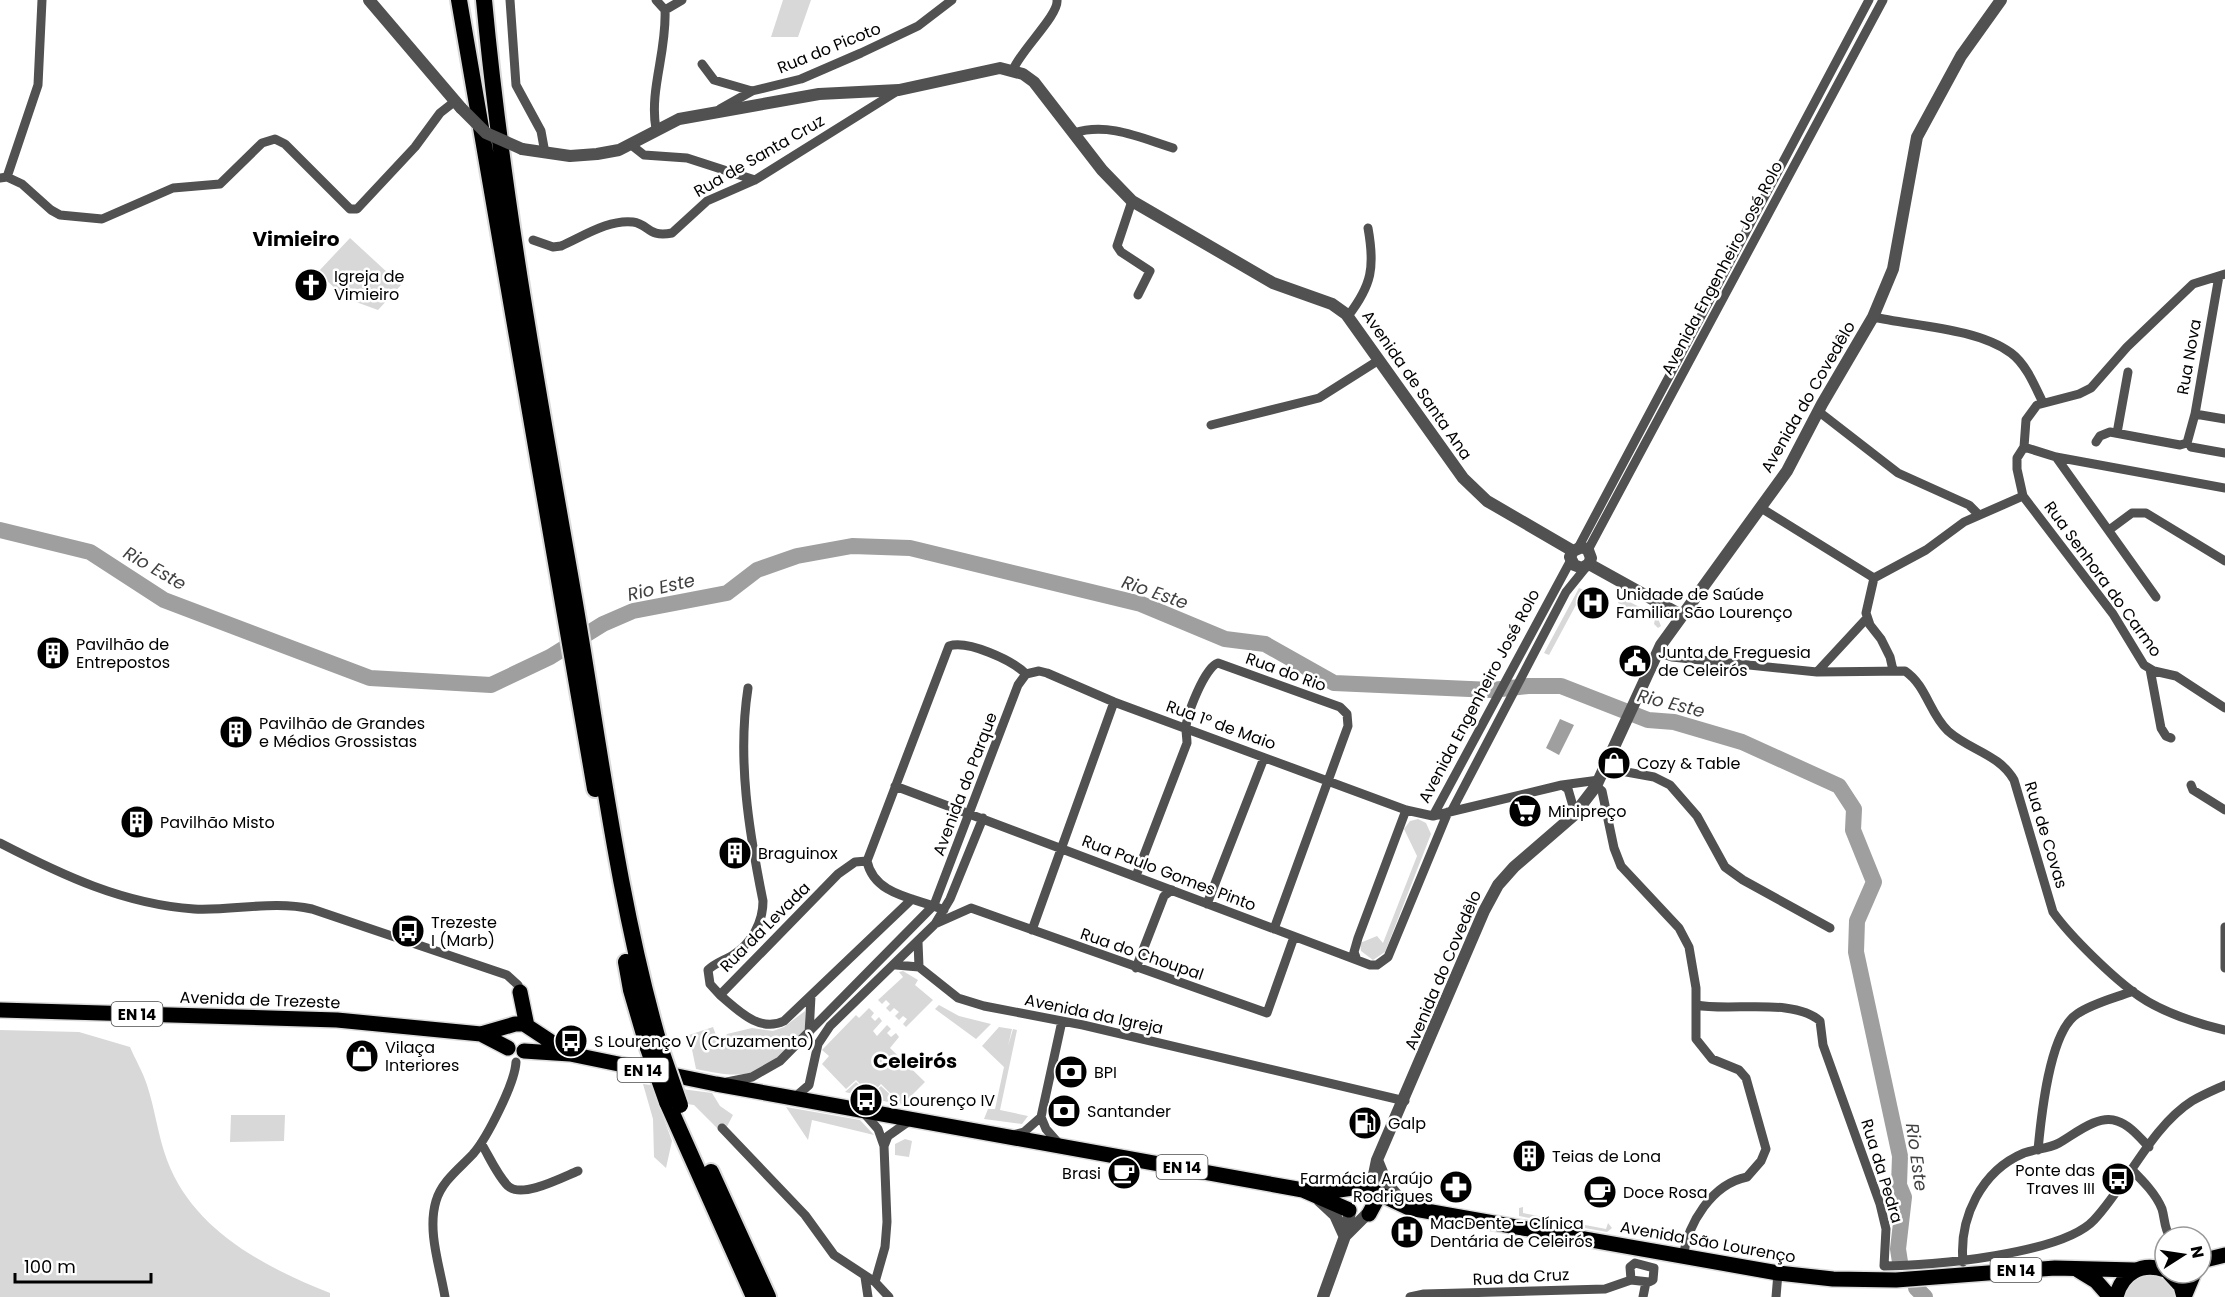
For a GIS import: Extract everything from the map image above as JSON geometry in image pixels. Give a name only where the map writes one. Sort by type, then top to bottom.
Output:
[{"type":"highway","points":[[459,0],[600,783],[655,1049],[673,1103],[754,1297]]},
{"type":"highway","points":[[467,45],[468,0]]},
{"type":"highway","points":[[476,0],[488,40]]},
{"type":"highway","points":[[484,0],[502,159],[565,584]]},
{"type":"highway","points":[[673,1103],[768,1297]]},
{"type":"main road","points":[[520,992],[532,1042],[517,1053],[504,1036],[510,1026],[520,992]]},
{"type":"main road","name":"Avenida de Trezeste","points":[[0,1010],[337,1020],[481,1034]]},
{"type":"main road","name":"EN 14","points":[[481,1034],[519,1023],[570,1054]]},
{"type":"main road","name":"EN 14","points":[[481,1034],[517,1053],[570,1054],[716,1084],[1303,1190],[1332,1191],[1362,1185],[1408,1208]]},
{"type":"main road","points":[[1349,1211],[1346,1198],[1355,1186]]},
{"type":"main road","name":"EN 14","points":[[1303,1190],[1357,1216],[1408,1208]]},
{"type":"main road","points":[[1367,1215],[1376,1206],[1372,1190]]},
{"type":"main road","name":"Avenida São Lourenço","points":[[1408,1208],[1644,1257],[1683,1257],[1833,1280],[1896,1280],[1960,1268]]},
{"type":"main road","name":"EN 14","points":[[1960,1268],[2134,1270],[2153,1268]]},
{"type":"main road","points":[[2076,1268],[2096,1281],[2110,1297]]},
{"type":"main road","points":[[2116,1297],[2123,1280],[2134,1270]]},
{"type":"street","points":[[42,0],[38,85],[4,178],[22,184],[51,210],[60,215],[102,219],[173,188],[220,183],[261,143],[275,139],[285,144],[350,209],[357,209],[415,147],[440,113],[458,105]]},
{"type":"street","points":[[369,0],[458,105],[486,133],[506,144],[522,149],[545,153],[597,154],[630,144],[679,119],[819,94],[899,90],[986,70],[1012,70],[1020,53],[1054,12],[1057,0]]},
{"type":"street","points":[[510,0],[516,85],[541,131],[545,153]]},
{"type":"street","points":[[656,0],[665,9],[664,51],[654,96],[653,111],[656,129]]},
{"type":"street","points":[[665,9],[681,0]]},
{"type":"street","name":"Rua do Picoto","points":[[711,114],[752,91],[801,79],[861,53],[918,26],[952,0]]},
{"type":"street","name":"Avenida Engenheiro José Rolo","points":[[1577,552],[1869,0]]},
{"type":"street","name":"Avenida Engenheiro José Rolo","points":[[1433,816],[1510,672],[1883,0]]},
{"type":"street","name":"Avenida do Covedêlo","points":[[1377,1160],[1405,1101],[1484,911],[1498,885],[1514,867],[1575,813],[1597,783],[1657,652],[1681,615],[1787,471],[1818,411],[1873,317],[1893,269],[1917,138],[1961,56],[2001,0]]},
{"type":"street","points":[[702,64],[714,80],[752,91]]},
{"type":"street","name":"Avenida de Santa Ana","points":[[1012,70],[1034,82],[1102,170],[1132,201],[1273,284],[1332,304],[1348,316],[1469,485],[1486,501],[1577,552]]},
{"type":"street","name":"Rua de Santa Cruz","points":[[533,240],[553,247],[561,246],[611,224],[625,222],[638,223],[653,234],[670,234],[707,201],[755,180],[899,90]]},
{"type":"street","points":[[1074,133],[1083,130],[1119,130],[1173,148]]},
{"type":"street","points":[[630,144],[644,154],[687,158],[755,180]]},
{"type":"street","points":[[1132,201],[1117,246],[1121,252],[1149,271],[1138,295]]},
{"type":"street","points":[[1348,316],[1363,296],[1371,273],[1372,249],[1368,228]]},
{"type":"street","points":[[1874,578],[1926,550],[1964,522],[2023,496],[2017,470],[2018,458],[2024,447],[2026,420],[2037,405],[2079,394],[2091,388],[2127,347],[2193,284],[2222,275]]},
{"type":"street","name":"Rua Nova","points":[[2222,275],[2195,414],[2225,419]]},
{"type":"street","points":[[1873,317],[1989,341],[2012,354],[2027,373],[2043,403]]},
{"type":"street","points":[[1210,425],[1319,398],[1378,360]]},
{"type":"street","points":[[2117,433],[2128,372]]},
{"type":"street","points":[[1818,411],[1898,473],[1969,505],[1979,515]]},
{"type":"street","points":[[2096,442],[2105,433],[2117,433],[2180,445],[2187,443],[2190,437],[2195,414]]},
{"type":"street","points":[[2024,447],[2056,456],[2225,488]]},
{"type":"street","points":[[2191,447],[2225,453]]},
{"type":"street","points":[[2056,456],[2156,597]]},
{"type":"street","name":"Rua Senhora do Carmo","points":[[2023,496],[2113,614],[2144,665],[2150,669],[2176,676],[2225,708]]},
{"type":"street","points":[[1761,508],[1874,578]]},
{"type":"street","points":[[2109,530],[2132,513],[2139,511],[2225,561]]},
{"type":"street","points":[[1588,565],[1591,555],[1577,552],[1576,567],[1588,565],[1681,615]]},
{"type":"street","name":"Avenida Engenheiro José Rolo","points":[[1450,811],[1433,816],[1406,810],[1358,938],[1354,952],[1357,960],[1377,965],[1388,957],[1450,811],[1566,592],[1588,565]]},
{"type":"street","points":[[1817,672],[1867,618],[1874,578]]},
{"type":"street","points":[[1867,618],[1890,657],[1893,670]]},
{"type":"street","points":[[944,910],[912,899],[875,881],[867,861],[949,646],[964,645],[1014,663],[1026,674]]},
{"type":"street","name":"Rua de Covas","points":[[1657,652],[1672,657],[1817,672],[1905,671],[1915,678],[1940,722],[1949,732],[2008,769],[2014,780],[2053,912],[2065,928],[2133,991],[2166,1010],[2225,1028]]},
{"type":"street","name":"Rua do Rio","points":[[1186,728],[1204,675],[1213,664],[1218,663],[1340,707],[1347,714],[1348,726],[1330,782]]},
{"type":"street","points":[[2150,669],[2161,728],[2166,736],[2171,738]]},
{"type":"street","name":"Rua 1º de Maio","points":[[1026,674],[1039,671],[1047,673],[1114,702],[1406,810]]},
{"type":"street","name":"Avenida do Parque","points":[[716,1084],[764,1072],[809,1034],[934,905],[1018,685],[1026,674]]},
{"type":"street","points":[[720,995],[710,984],[708,970],[743,947],[754,934],[763,912],[763,901],[748,822],[743,716],[748,688]]},
{"type":"street","points":[[1032,930],[1114,702]]},
{"type":"street","points":[[1136,876],[1186,743],[1186,728]]},
{"type":"street","points":[[1207,904],[1264,758]]},
{"type":"street","points":[[1607,765],[1621,771],[1654,777],[1670,785],[1697,816],[1725,867],[1743,880],[1830,928]]},
{"type":"street","points":[[1274,929],[1330,782]]},
{"type":"street","points":[[1450,811],[1562,785],[1597,783],[1602,791],[1614,848],[1621,866],[1680,928],[1689,947],[1696,988],[1696,1039],[1712,1059],[1739,1070],[1746,1078],[1766,1149],[1761,1161],[1747,1177],[1736,1178],[1724,1185],[1691,1225],[1683,1257]]},
{"type":"street","points":[[1562,785],[1568,789],[1575,813]]},
{"type":"street","points":[[2191,785],[2193,790],[2225,810]]},
{"type":"street","points":[[895,786],[970,814]]},
{"type":"street","name":"Rua Paulo Gomes Pinto","points":[[970,814],[1357,960]]},
{"type":"street","name":"Avenida do Parque","points":[[794,1098],[809,1085],[818,1044],[830,1026],[905,957],[935,924],[944,910],[982,818]]},
{"type":"street","points":[[0,843],[69,878],[125,897],[163,906],[233,908],[289,904],[312,909],[507,975],[518,985],[520,992]]},
{"type":"street","name":"Rua da Levada","points":[[811,996],[784,1021],[775,1025],[749,1019],[720,995],[838,874],[855,862],[867,861]]},
{"type":"street","points":[[1136,968],[1164,896],[1172,890]]},
{"type":"street","points":[[809,1034],[811,996],[912,899]]},
{"type":"street","name":"Rua do Choupal","points":[[935,924],[971,908],[1267,1013],[1294,937]]},
{"type":"street","points":[[2225,927],[2225,968]]},
{"type":"street","points":[[896,965],[919,968],[918,942]]},
{"type":"street","points":[[894,947],[905,957]]},
{"type":"street","name":"Avenida da Igreja","points":[[919,968],[958,998],[984,1006],[1062,1021],[1405,1101]]},
{"type":"street","points":[[2038,1150],[2050,1073],[2065,1025],[2077,1014],[2133,991]]},
{"type":"street","name":"Rua da Pedra","points":[[1696,1005],[1803,1011],[1820,1021],[1823,1045],[1880,1204],[1886,1229],[1884,1266],[1960,1268]]},
{"type":"street","points":[[1060,1146],[1046,1129],[1041,1118],[1062,1021]]},
{"type":"street","points":[[445,1297],[436,1250],[435,1203],[448,1179],[481,1143],[506,1092],[517,1053]]},
{"type":"street","points":[[2149,1147],[2130,1128],[2117,1120],[2105,1120],[2092,1123],[2054,1146],[2025,1153],[1992,1175],[1968,1209],[1964,1225],[1960,1268],[2067,1239],[2093,1222],[2166,1126],[2191,1101],[2225,1085]]},
{"type":"street","points":[[863,1111],[878,1130],[884,1146],[887,1222],[885,1247],[875,1282]]},
{"type":"street","points":[[1010,1136],[1024,1132],[1041,1118]]},
{"type":"street","points":[[884,1146],[888,1136],[898,1127],[913,1119]]},
{"type":"street","points":[[722,1128],[805,1215],[834,1255],[875,1282],[889,1297]]},
{"type":"street","points":[[481,1143],[506,1183],[514,1190],[529,1190],[579,1171]]},
{"type":"street","points":[[1355,1186],[1377,1160]]},
{"type":"street","points":[[1372,1190],[1377,1160]]},
{"type":"street","points":[[1377,1160],[1386,1182],[1408,1208]]},
{"type":"street","points":[[2132,1170],[2149,1189],[2162,1209],[2164,1225]]},
{"type":"street","points":[[1303,1190],[1330,1209],[1345,1236]]},
{"type":"street","points":[[1323,1297],[1345,1236],[1349,1211]]},
{"type":"street","points":[[1345,1236],[1367,1215]]},
{"type":"street","points":[[1644,1257],[1654,1269],[1653,1280],[1646,1282],[1631,1280],[1632,1264],[1644,1257]]},
{"type":"street","points":[[1776,1297],[1778,1273]]},
{"type":"street","points":[[865,1277],[868,1297]]},
{"type":"street","name":"Rua da Cruz","points":[[1410,1297],[1424,1294],[1498,1295],[1605,1289],[1631,1280]]},
{"type":"street","points":[[1643,1297],[1646,1282]]},
{"type":"shaded area","points":[[783,0],[811,0],[798,37],[771,37]]},
{"type":"shaded area","points":[[350,238],[401,285],[378,310],[345,298],[318,272]]},
{"type":"shaded area","points":[[1579,588],[1584,590],[1549,655],[1544,653]]},
{"type":"shaded area","points":[[1620,597],[1657,616],[1661,626],[1658,628],[1654,624],[1655,619],[1618,603]]},
{"type":"shaded area","points":[[1560,719],[1574,725],[1559,755],[1546,748]]},
{"type":"shaded area","points":[[1418,819],[1426,823],[1431,834],[1385,952],[1373,960],[1361,951],[1360,943],[1377,936],[1383,943],[1417,856],[1404,829],[1410,821]]},
{"type":"shaded area","points":[[903,971],[918,980],[915,985],[933,1000],[906,1027],[903,1024],[907,1019],[903,1016],[899,1020],[895,1016],[899,1012],[894,1008],[890,1012],[886,1008],[890,1004],[886,1000],[882,1004],[878,1000],[903,977],[899,972]]},
{"type":"shaded area","points":[[939,1005],[959,1016],[991,1024],[976,1039],[935,1009]]},
{"type":"shaded area","points":[[869,1008],[874,1013],[871,1017],[875,1021],[879,1017],[882,1021],[873,1031],[877,1036],[887,1025],[891,1029],[887,1033],[891,1037],[896,1033],[899,1037],[890,1048],[925,1082],[902,1105],[881,1084],[871,1095],[881,1086],[901,1105],[845,1092],[856,1082],[868,1092],[856,1080],[846,1089],[822,1064],[829,1056],[822,1050],[856,1015],[859,1018]]},
{"type":"shaded area","points":[[805,1011],[805,1031],[779,1056],[757,1071],[732,1074],[696,1069],[689,1035],[713,1027],[720,1046],[727,1034],[752,1028],[773,1031],[784,1027]]},
{"type":"shaded area","points":[[999,1027],[1012,1029],[1008,1046],[1013,1029],[1017,1030],[1000,1110],[1028,1116],[1022,1124],[984,1119],[988,1109],[995,1109],[1004,1067],[982,1046]]},
{"type":"shaded area","points":[[0,1030],[79,1032],[130,1047],[147,1085],[167,1160],[179,1185],[194,1207],[213,1226],[256,1258],[330,1293],[330,1297],[0,1297]]},
{"type":"shaded area","points":[[643,1084],[712,1093],[720,1106],[733,1115],[723,1134],[694,1105],[657,1100],[672,1141],[666,1168],[654,1157],[653,1119]]},
{"type":"shaded area","points":[[786,1107],[860,1120],[874,1135],[812,1120],[808,1140]]},
{"type":"shaded area","points":[[231,1115],[285,1115],[284,1141],[230,1142]]},
{"type":"shaded area","points":[[905,1139],[912,1141],[909,1157],[895,1155],[895,1144]]},
{"type":"shaded area","points":[[1523,1207],[1523,1213],[1606,1229],[1608,1223],[1612,1228],[1607,1232],[1519,1216],[1519,1208]]},
{"type":"shaded area","points":[[2143,1275],[2153,1276],[2153,1285],[2170,1285],[2176,1297],[2124,1297],[2130,1284]]},
{"type":"waterway","name":"Rio Este","points":[[0,530],[90,552],[164,600],[370,678],[491,685],[550,657],[603,624],[633,611],[727,593],[757,570],[797,556],[852,546],[910,548],[1141,604],[1225,639],[1265,644],[1334,683],[1492,690],[1528,686],[1561,686],[1648,720],[1674,722],[1742,742],[1839,786],[1854,809],[1853,830],[1874,882],[1857,921],[1856,952],[1900,1156],[1899,1185],[1904,1197],[1898,1249],[1900,1262]]},
{"type":"waterway","name":"Rio Este","points":[[1916,1288],[1925,1297]]},
{"type":"place","name":"Igreja de Vimieiro","points":[[311,285]]},
{"type":"place","name":"Unidade de Saúde Familiar São Lourenço","points":[[1593,603]]},
{"type":"place","name":"Pavilhão de Entrepostos","points":[[53,653]]},
{"type":"place","name":"Junta de Freguesia de Celeirós","points":[[1635,661]]},
{"type":"place","name":"Pavilhão de Grandes e Médios Grossistas","points":[[236,732]]},
{"type":"place","name":"Cozy & Table","points":[[1614,763]]},
{"type":"place","name":"Minipreço","points":[[1525,811]]},
{"type":"place","name":"Pavilhão Misto","points":[[137,822]]},
{"type":"place","name":"Braguinox","points":[[735,853]]},
{"type":"place","name":"Trezeste I (Marb)","points":[[408,931]]},
{"type":"place","name":"S Lourenço V (Cruzamento)","points":[[571,1041]]},
{"type":"place","name":"Vilaça Interiores","points":[[362,1056]]},
{"type":"place","name":"BPI","points":[[1071,1072]]},
{"type":"place","name":"S Lourenço IV","points":[[866,1100]]},
{"type":"place","name":"Santander","points":[[1064,1111]]},
{"type":"place","name":"Galp","points":[[1365,1123]]},
{"type":"place","name":"Teias de Lona","points":[[1529,1156]]},
{"type":"place","name":"Brasi","points":[[1124,1173]]},
{"type":"place","name":"Ponte das Traves III","points":[[2118,1179]]},
{"type":"place","name":"Farmácia Araújo Rodrigues","points":[[1456,1187]]},
{"type":"place","name":"Doce Rosa","points":[[1600,1192]]},
{"type":"place","name":"MacDente - Clínica Dentária de Celeirós","points":[[1407,1232]]},
{"type":"district","name":"Vimieiro","points":[[296,239]]},
{"type":"district","name":"Celeirós","points":[[915,1061]]}]
